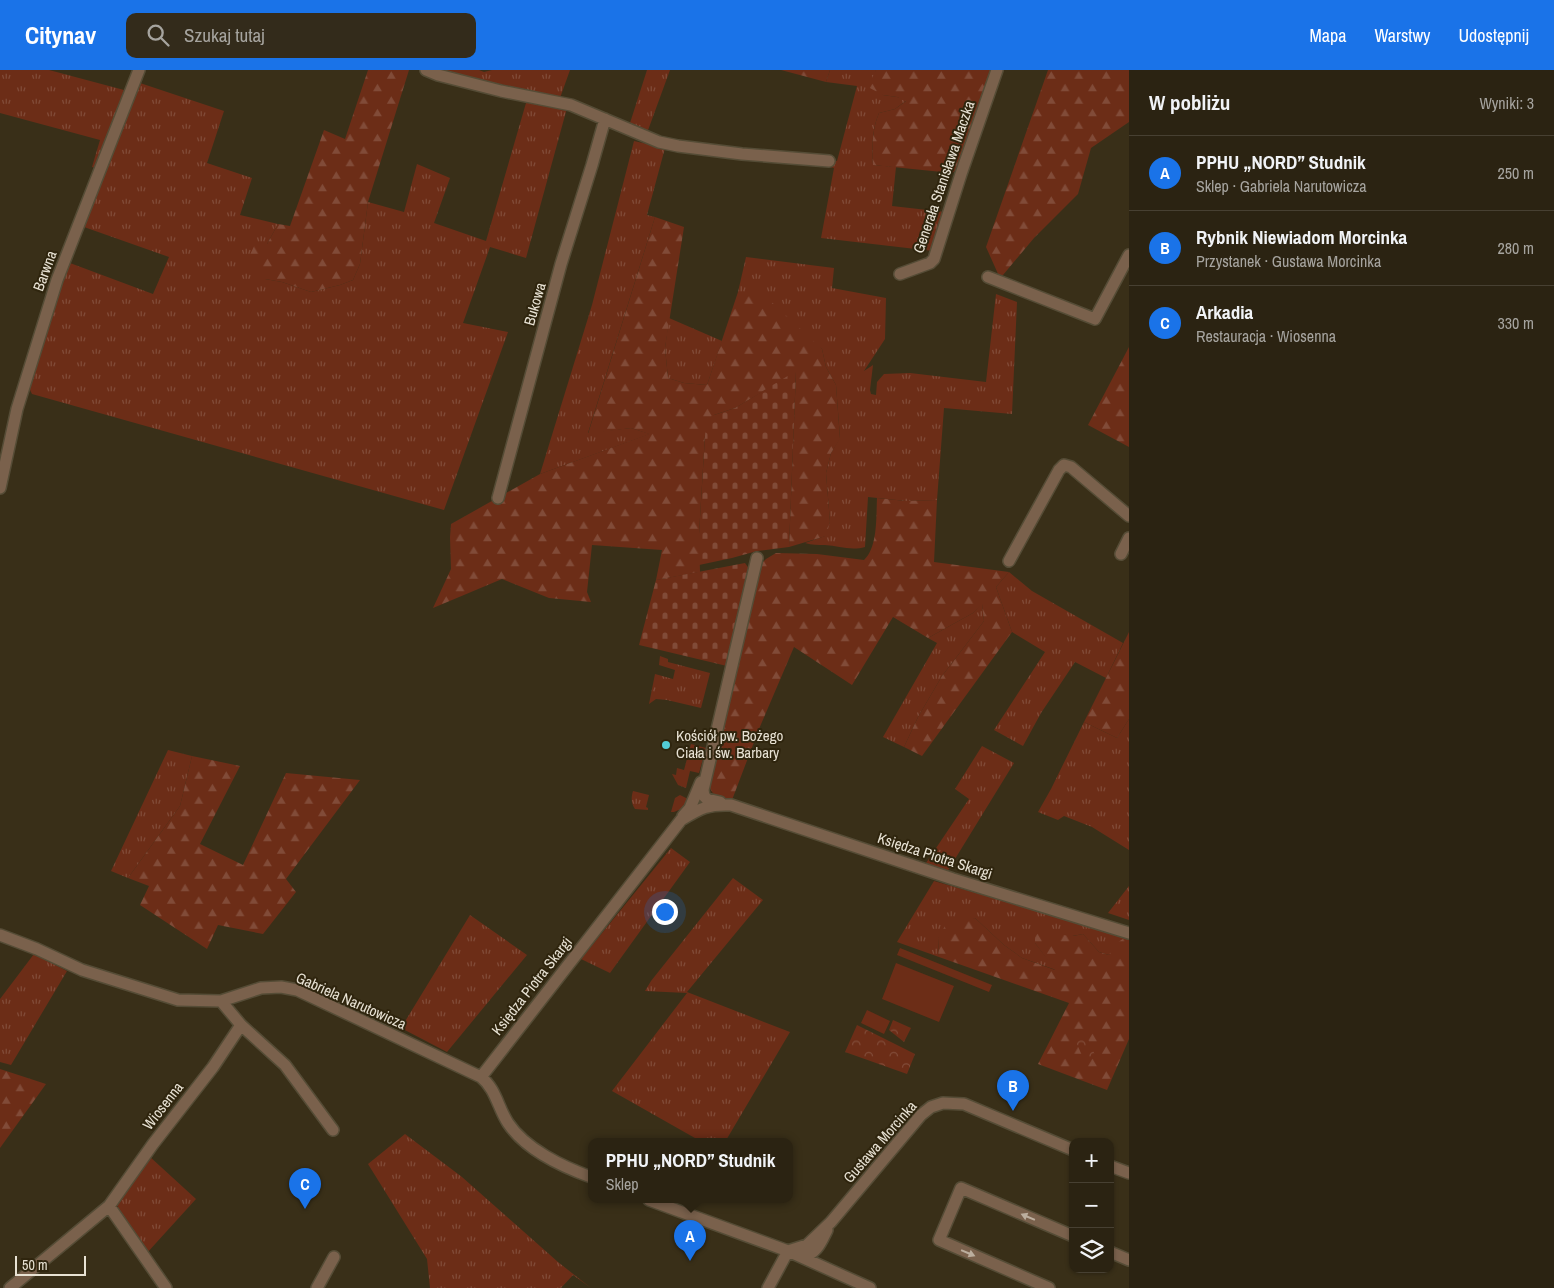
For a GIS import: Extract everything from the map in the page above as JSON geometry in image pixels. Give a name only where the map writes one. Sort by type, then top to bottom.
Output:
[{"type":"street","name":"Barwna","points":[[0,488],[17,409],[57,280],[139,70]]},
{"type":"street","points":[[426,70],[438,75],[501,90],[571,104],[659,142],[742,154],[829,161]]},
{"type":"street","name":"Generała Stanisława Maczka","points":[[900,274],[930,263],[934,259],[997,70]]},
{"type":"street","name":"Bukowa","points":[[498,498],[561,264],[592,165],[604,119]]},
{"type":"street","points":[[988,277],[1095,319],[1129,255]]},
{"type":"street","points":[[1009,561],[1059,470],[1064,465],[1071,467],[1129,516]]},
{"type":"street","points":[[1121,554],[1129,538]]},
{"type":"street","name":"Księdza Piotra Skargi","points":[[757,558],[707,769],[703,790],[704,796],[707,799],[731,805],[953,879],[1129,934]]},
{"type":"street","name":"Księdza Piotra Skargi","points":[[481,1077],[690,808],[707,769]]},
{"type":"street","name":"Księdza Piotra Skargi","points":[[681,820],[701,808],[715,805],[731,805]]},
{"type":"street","name":"Gabriela Narutowicza","points":[[0,935],[37,949],[82,970],[178,1000],[221,1001],[260,988],[281,987],[298,990],[481,1077],[489,1083],[507,1122],[515,1133],[541,1153],[588,1176]]},
{"type":"street","points":[[221,1001],[241,1025],[285,1065],[333,1130]]},
{"type":"street","name":"Wiosenna","points":[[10,1288],[109,1206],[153,1144],[213,1067],[241,1025]]},
{"type":"street","name":"Gustawa Morcinka","points":[[802,1257],[807,1245],[832,1222],[921,1115],[937,1104],[950,1102],[964,1104],[1069,1148]]},
{"type":"street","points":[[1114,1168],[1129,1174]]},
{"type":"street","points":[[1049,1288],[939,1240],[960,1188],[1069,1234]]},
{"type":"street","points":[[657,1203],[788,1251],[870,1288]]},
{"type":"street","points":[[109,1206],[166,1288]]},
{"type":"street","name":"Gustawa Morcinka","points":[[802,1257],[810,1254],[818,1247],[832,1222]]},
{"type":"street","name":"Gustawa Morcinka","points":[[788,1251],[807,1245]]},
{"type":"street","points":[[818,1247],[818,1258],[821,1266]]},
{"type":"street","points":[[768,1288],[788,1251]]},
{"type":"street","points":[[1114,1254],[1129,1260]]},
{"type":"street","points":[[317,1288],[334,1257]]},
{"type":"green space","points":[[0,70],[49,70],[124,90],[96,168],[92,167],[100,140],[0,113]]},
{"type":"green space","points":[[368,70],[409,70],[368,202],[360,264],[353,280],[311,292],[282,282],[265,279],[249,257],[254,246],[267,244],[278,224],[290,226],[324,130],[345,139]]},
{"type":"green space","points":[[446,70],[479,70],[484,72],[492,70],[570,70],[560,98],[444,72]]},
{"type":"green space","points":[[647,70],[670,70],[647,133],[629,129]]},
{"type":"green space","points":[[781,70],[830,70],[826,82]]},
{"type":"green space","points":[[830,70],[876,70],[875,75],[883,95],[907,100],[895,109],[879,113],[873,138],[873,165],[896,167],[892,206],[945,212],[933,251],[821,238],[834,168],[830,167],[833,160],[837,161],[857,86],[826,82]]},
{"type":"green space","points":[[876,70],[991,70],[957,169],[952,173],[873,165],[874,132],[879,113],[895,109],[906,101],[897,97],[883,95],[868,87]]},
{"type":"green space","points":[[1048,70],[1129,70],[1129,122],[1091,148],[1078,194],[1034,238],[1003,275],[999,276],[986,247]]},
{"type":"green space","points":[[140,83],[224,111],[207,163],[252,178],[240,215],[278,224],[267,244],[265,279],[282,282],[311,292],[353,280],[360,264],[368,202],[404,212],[417,164],[450,178],[434,223],[486,241],[526,103],[522,100],[567,108],[526,258],[490,247],[463,323],[508,332],[444,510],[32,394],[28,386],[70,263],[153,294],[169,257],[84,227]]},
{"type":"green space","points":[[634,141],[665,148],[647,215],[655,217],[588,433],[631,428],[650,434],[540,474],[592,305]]},
{"type":"green space","points":[[655,217],[684,227],[665,348],[668,378],[684,383],[707,385],[738,292],[763,294],[822,349],[826,367],[836,385],[840,439],[831,453],[826,473],[830,522],[826,536],[789,547],[796,372],[735,408],[714,415],[705,435],[699,534],[700,572],[656,580],[662,550],[592,545],[587,592],[591,602],[549,598],[502,579],[433,608],[451,569],[451,524],[540,474],[649,434],[631,428],[588,434]]},
{"type":"green space","points":[[746,257],[834,268],[832,288],[886,298],[885,339],[864,371],[873,365],[870,390],[871,394],[876,395],[877,382],[884,374],[910,373],[986,382],[996,294],[1017,302],[1012,414],[944,408],[937,500],[906,501],[868,497],[865,547],[850,548],[805,543],[825,536],[830,522],[826,473],[831,453],[840,438],[836,385],[826,367],[822,349],[738,292]]},
{"type":"green space","points":[[669,318],[722,341],[707,385],[684,383],[668,378],[665,348]]},
{"type":"green space","points":[[1129,347],[1129,447],[1088,425]]},
{"type":"green space","points":[[796,371],[789,547],[757,551],[699,565],[706,420],[714,415],[735,408]]},
{"type":"green space","points":[[877,498],[906,501],[937,500],[934,562],[1009,572],[996,587],[1012,632],[922,756],[904,747],[918,717],[942,676],[984,621],[982,604],[973,613],[928,638],[893,617],[852,685],[794,647],[759,729],[732,800],[717,797],[712,793],[709,785],[760,565],[776,553],[817,554],[864,560],[872,548],[874,540]]},
{"type":"green space","points":[[745,563],[750,570],[727,666],[639,645],[656,580]]},
{"type":"green space","points":[[1009,572],[1032,591],[1123,643],[1106,678],[1075,662],[1041,713],[1023,746],[994,730],[1045,652],[1012,632],[996,587]]},
{"type":"green space","points":[[982,603],[984,621],[942,676],[918,717],[904,747],[883,737],[937,643],[928,638],[973,613]]},
{"type":"green space","points":[[1129,632],[1129,719],[1117,738],[1084,722]]},
{"type":"green space","points":[[660,656],[668,659],[668,662],[710,673],[701,708],[656,699],[649,704],[655,674],[673,679],[675,670],[659,665]]},
{"type":"green space","points":[[1129,719],[1129,850],[1092,827],[1064,816],[1058,820],[1038,812],[1084,722],[1117,738]]},
{"type":"green space","points":[[691,744],[706,748],[699,773],[690,771],[686,788],[678,785],[672,774],[676,775],[677,768],[684,770]]},
{"type":"green space","points":[[982,746],[1014,763],[947,872],[924,866],[969,799],[955,789]]},
{"type":"green space","points":[[168,750],[192,756],[180,806],[128,878],[111,871]]},
{"type":"green space","points":[[192,756],[240,766],[200,844],[243,865],[286,773],[360,780],[286,879],[296,892],[263,934],[218,925],[207,949],[140,905],[149,886],[128,878],[180,806]]},
{"type":"green space","points":[[633,791],[649,795],[646,807],[648,810],[635,809],[632,800]]},
{"type":"green space","points":[[680,795],[690,800],[688,806],[671,812],[675,798]]},
{"type":"green space","points":[[671,848],[690,862],[610,973],[581,959]]},
{"type":"green space","points":[[733,878],[763,900],[687,992],[790,1032],[727,1138],[695,1138],[612,1091],[687,993],[645,991]]},
{"type":"green space","points":[[934,881],[1127,936],[1109,955],[1099,952],[1083,934],[1035,943],[1056,970],[1022,958],[1004,945],[975,918],[938,938],[939,957],[897,942]]},
{"type":"green space","points":[[1129,886],[1129,920],[1108,913]]},
{"type":"green space","points":[[470,915],[527,955],[447,1052],[401,1028]]},
{"type":"green space","points":[[975,918],[1004,945],[1022,958],[1055,970],[1035,943],[1035,932],[1073,936],[1083,934],[1099,952],[1109,955],[1114,945],[1127,936],[1129,937],[1129,1039],[1107,1090],[1038,1064],[1069,1003],[939,957],[938,938],[945,926]]},
{"type":"green space","points":[[900,948],[992,985],[989,992],[897,955]]},
{"type":"green space","points":[[34,954],[67,971],[11,1065],[0,1062],[0,999]]},
{"type":"green space","points":[[896,963],[954,986],[939,1022],[882,999]]},
{"type":"green space","points":[[867,1010],[890,1021],[884,1034],[861,1023]]},
{"type":"green space","points":[[893,1020],[911,1028],[904,1042],[889,1030]]},
{"type":"green space","points":[[857,1025],[915,1054],[907,1074],[845,1052]]},
{"type":"green space","points":[[1087,1037],[1095,1055],[1084,1060],[1076,1042]]},
{"type":"green space","points":[[0,1069],[46,1084],[0,1148]]},
{"type":"green space","points":[[405,1134],[462,1177],[558,1262],[591,1288],[573,1275],[561,1288],[430,1288],[427,1259],[368,1164]]},
{"type":"green space","points":[[149,1156],[196,1199],[146,1254],[116,1204]]},
{"type":"place","name":"Kościół pw. Bożego Ciała i św. Barbary","points":[[666,745]]},
{"type":"place","name":"Rybnik Niewiadom Morcinka","points":[[1013,1111]]},
{"type":"place","name":"Arkadia","points":[[305,1209]]},
{"type":"place","name":"PPHU „NORD” Studnik","points":[[690,1261]]}]
